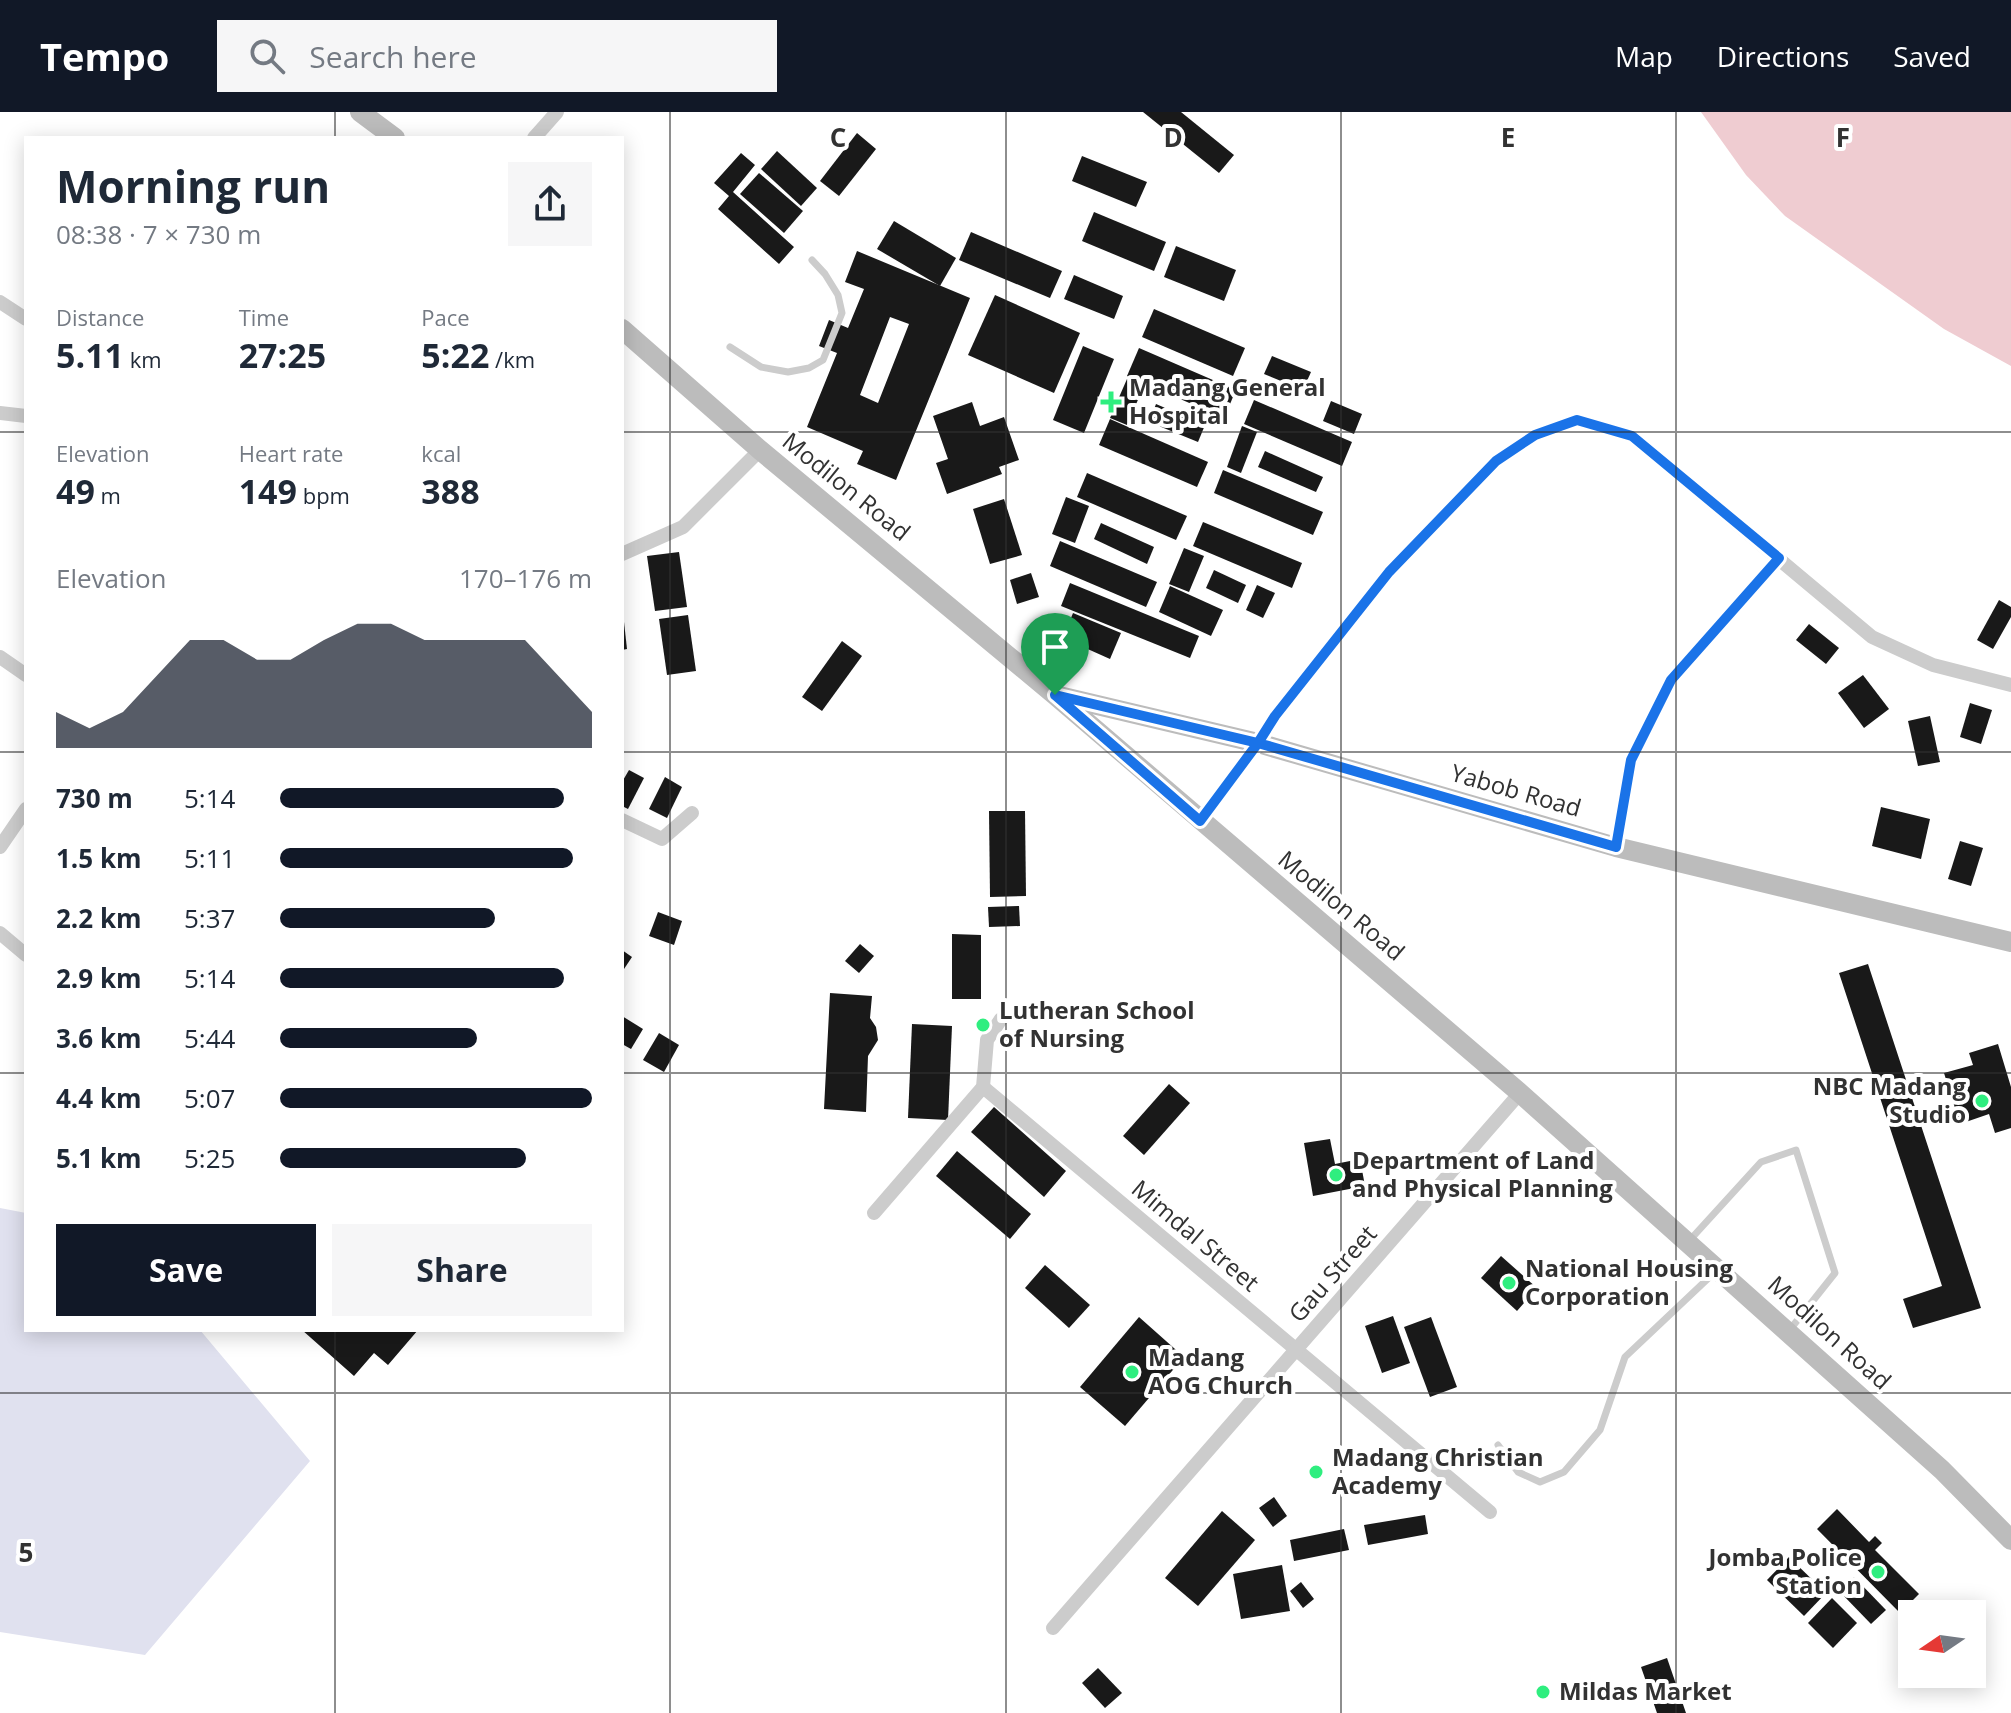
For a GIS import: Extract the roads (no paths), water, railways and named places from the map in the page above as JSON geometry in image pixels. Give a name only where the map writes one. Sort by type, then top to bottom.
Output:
[{"type":"main road","points":[[360,112],[392,136]]},
{"type":"main road","name":"Modilon Road","points":[[624,331],[760,450],[1055,695],[1520,1093],[1942,1470],[2011,1540]]},
{"type":"main road","name":"Yabob Road","points":[[1055,695],[1258,743],[1616,847],[2011,942]]},
{"type":"street","points":[[536,136],[557,112]]},
{"type":"street","points":[[0,302],[24,318]]},
{"type":"street","points":[[0,413],[24,416]]},
{"type":"street","points":[[1200,821],[1275,716],[1389,572],[1496,461],[1535,435],[1577,420],[1632,436],[1872,637],[1933,665],[2011,685]]},
{"type":"street","points":[[624,553],[683,527],[760,450]]},
{"type":"street","points":[[1616,847],[1631,760],[1671,680],[1779,558]]},
{"type":"street","points":[[0,657],[24,674]]},
{"type":"street","points":[[0,847],[24,812]]},
{"type":"street","points":[[624,821],[662,839],[692,813]]},
{"type":"street","points":[[0,933],[24,953]]},
{"type":"street","points":[[874,1213],[983,1087],[987,1040],[1001,1019]]},
{"type":"street","name":"Mimdal Street","points":[[983,1087],[1490,1512]]},
{"type":"street","name":"Gau Street","points":[[1053,1628],[1520,1093]]},
{"type":"lane","points":[[730,347],[761,367],[788,372],[809,368],[823,360],[842,313],[838,295],[812,260]]},
{"type":"lane","points":[[1688,1243],[1761,1162],[1796,1150],[1835,1273],[1788,1332]]},
{"type":"lane","points":[[1498,1445],[1518,1472],[1540,1482],[1564,1472],[1600,1430],[1625,1357],[1718,1269]]},
{"type":"place","name":"Madang General Hospital","points":[[1111,402]]},
{"type":"place","name":"Lutheran School of Nursing","points":[[983,1025]]},
{"type":"place","name":"NBC Madang Studio","points":[[1982,1101]]},
{"type":"place","name":"Department of Land and Physical Planning","points":[[1336,1175]]},
{"type":"place","name":"National Housing Corporation","points":[[1509,1283]]},
{"type":"place","name":"Madang AOG Church","points":[[1132,1372]]},
{"type":"place","name":"Madang Christian Academy","points":[[1316,1472]]},
{"type":"place","name":"Jomba Police Station","points":[[1878,1572]]},
{"type":"place","name":"Mildas Market","points":[[1543,1692]]}]
